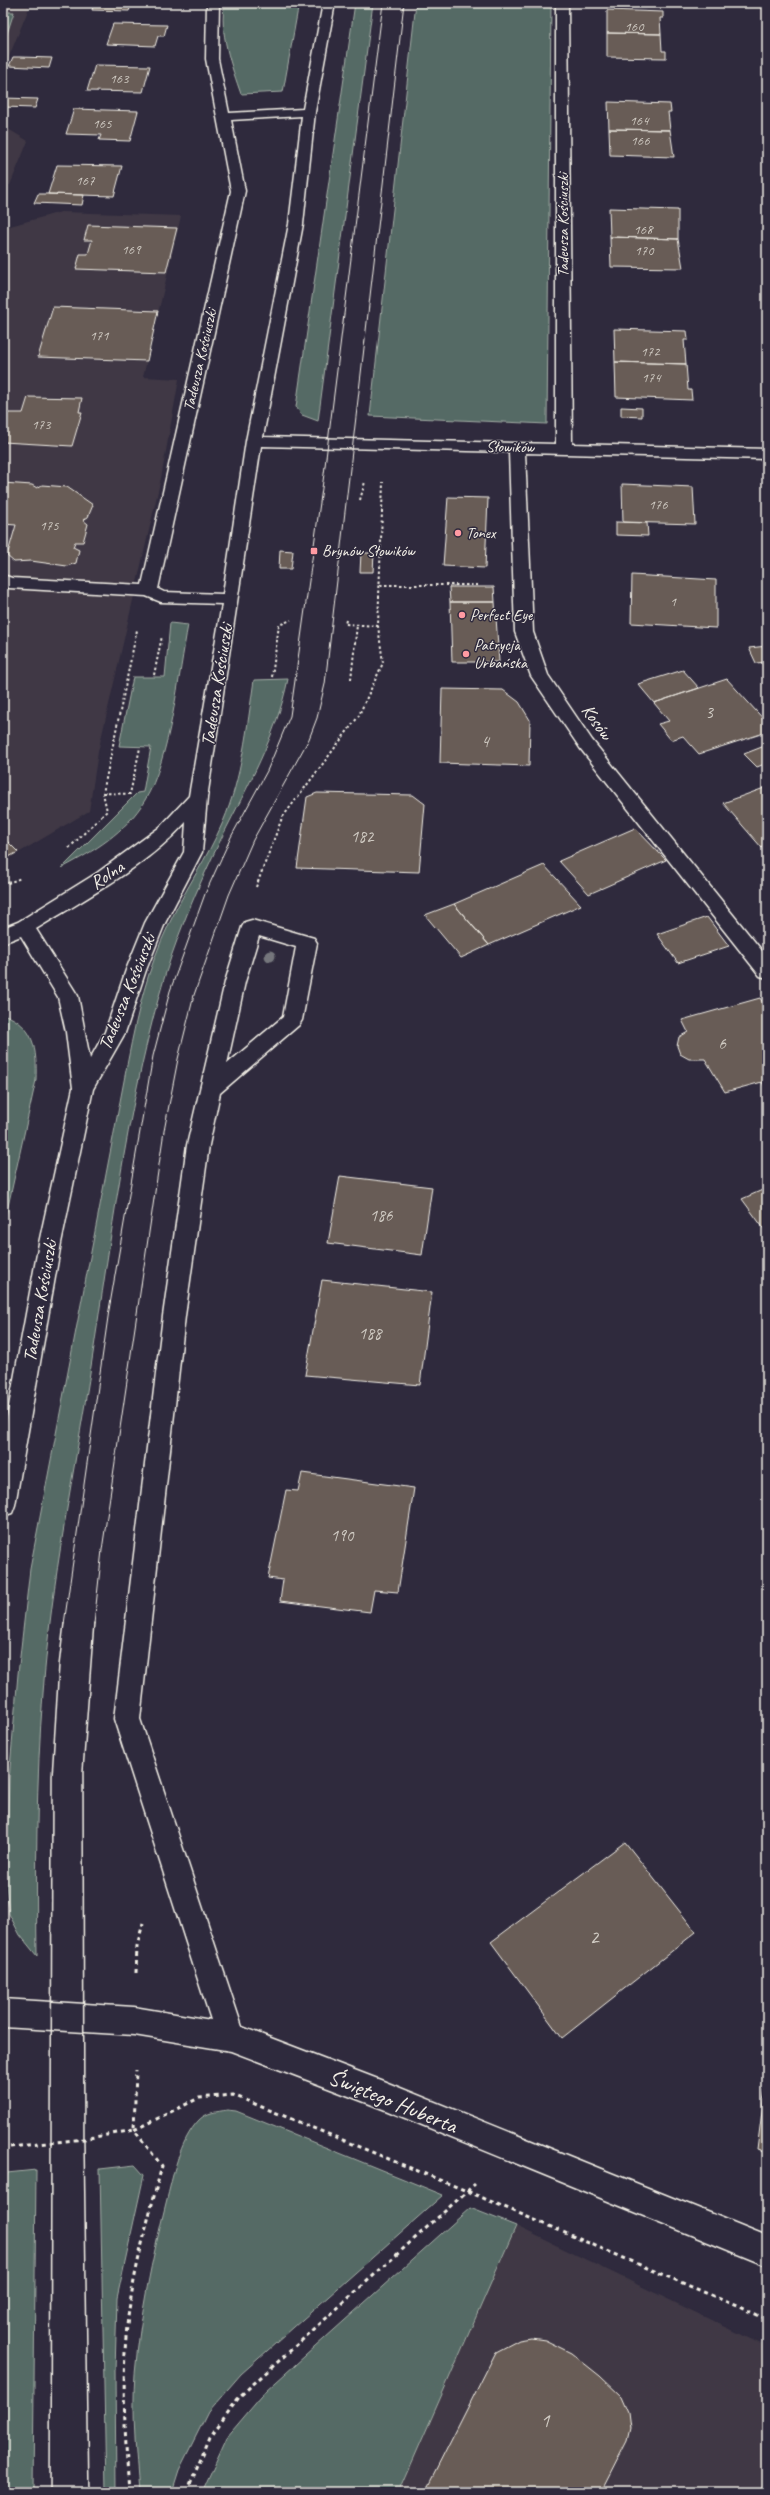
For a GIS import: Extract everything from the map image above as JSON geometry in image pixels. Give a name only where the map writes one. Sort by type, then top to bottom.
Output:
[{"type":"street","name":"Tadeusza Kościuszki","points":[[213,3],[212,59],[238,191],[152,593],[161,597],[231,599]]},
{"type":"street","name":"Tadeusza Kościuszki","points":[[3,1505],[50,1243],[82,1088],[115,1032],[136,970],[155,923],[193,852],[198,798],[231,599],[254,441],[296,224],[309,112],[329,3]]},
{"type":"street","name":"Tadeusza Kościuszki","points":[[562,3],[564,448]]},
{"type":"street","points":[[224,117],[309,112]]},
{"type":"street","name":"Słowików","points":[[254,441],[517,446],[767,454]]},
{"type":"street","name":"Kosów","points":[[517,446],[524,632],[540,676],[586,744],[767,971]]},
{"type":"street","points":[[3,580],[8,583],[152,593]]},
{"type":"street","name":"Rolna","points":[[3,936],[25,927],[104,878],[166,832],[198,798]]},
{"type":"street","points":[[25,927],[68,996],[76,1032],[82,1088]]},
{"type":"street","points":[[212,1088],[292,1020],[307,943],[252,927],[235,982],[198,1145],[174,1316],[127,1719],[231,2038]]},
{"type":"street","name":"Świętego Huberta","points":[[3,2014],[134,2021],[231,2038],[383,2095],[502,2145],[767,2251]]},
{"type":"path","points":[[360,500],[366,476]]},
{"type":"path","points":[[252,927],[251,900],[282,818],[358,717],[383,663],[378,626],[384,476]]},
{"type":"path","points":[[380,585],[523,585]]},
{"type":"path","points":[[68,849],[107,811],[103,793],[139,618],[152,593]]},
{"type":"path","points":[[272,677],[279,625],[291,620]]},
{"type":"path","points":[[346,620],[345,624],[378,626]]},
{"type":"path","points":[[351,679],[357,625]]},
{"type":"path","points":[[154,675],[163,631]]},
{"type":"path","points":[[103,793],[130,794],[140,748]]},
{"type":"path","points":[[3,885],[22,878]]},
{"type":"path","points":[[129,2492],[125,2426],[126,2339],[132,2290],[162,2166],[134,2130],[199,2098],[233,2096],[469,2192],[767,2319]]},
{"type":"path","points":[[187,2492],[210,2437],[240,2396],[469,2192],[502,2145]]},
{"type":"shaded area","points":[[3,3],[31,3],[3,71]]},
{"type":"shaded area","points":[[3,126],[28,141],[10,185],[3,185]]},
{"type":"shaded area","points":[[61,212],[181,216],[143,377],[179,379],[161,478],[98,752],[89,811],[3,862],[3,228]]},
{"type":"shaded area","points":[[516,2226],[767,2347],[767,2492],[399,2492]]},
{"type":"green space","points":[[225,3],[299,3],[283,92],[241,94],[227,49],[223,25]]},
{"type":"green space","points":[[355,3],[373,3],[318,421],[302,415],[296,407]]},
{"type":"green space","points":[[416,3],[551,3],[547,424],[370,416]]},
{"type":"green space","points":[[3,12],[14,12],[3,46]]},
{"type":"green space","points":[[170,623],[188,625],[167,739],[154,783],[145,800],[129,822],[108,840],[86,855],[62,868],[137,793],[143,792],[151,747],[119,746],[133,677],[165,677]]},
{"type":"green space","points":[[288,679],[283,700],[269,741],[204,876],[172,955],[147,1041],[128,1131],[64,1526],[47,1651],[43,1693],[38,1791],[37,1956],[20,1935],[9,1914],[6,1883],[9,1780],[18,1674],[30,1569],[128,1060],[139,1008],[155,957],[175,911],[217,835],[230,805],[243,752],[254,680]]},
{"type":"green space","points":[[3,1014],[22,1025],[32,1040],[36,1058],[36,1080],[3,1229]]},
{"type":"green space","points":[[227,2110],[236,2111],[443,2195],[241,2374],[208,2412],[179,2470],[172,2492],[139,2492],[134,2418],[135,2374],[143,2309],[156,2245],[174,2170],[186,2138],[192,2128],[202,2117]]},
{"type":"green space","points":[[135,2165],[144,2175],[117,2298],[115,2371],[116,2492],[106,2492],[100,2169]]},
{"type":"green space","points":[[36,2170],[33,2492],[3,2492],[3,2204],[7,2173]]},
{"type":"green space","points":[[470,2208],[516,2226],[399,2492],[202,2492],[227,2437],[266,2391]]},
{"type":"building","points":[[94,3],[132,3],[129,11],[92,10]]},
{"type":"building","points":[[607,10],[663,12],[663,18],[660,18],[661,34],[607,33]]},
{"type":"building","points":[[113,24],[167,25],[164,36],[158,36],[155,46],[106,44]]},
{"type":"building","points":[[607,33],[661,34],[662,51],[666,51],[666,58],[607,57]]},
{"type":"building","points":[[13,57],[52,58],[49,68],[9,66]]},
{"type":"building","points":[[95,65],[150,66],[143,92],[87,91]]},
{"type":"building","points":[[3,98],[38,99],[35,108],[3,107]]},
{"type":"building","points":[[608,102],[670,104],[671,112],[668,112],[670,130],[609,129]]},
{"type":"building","points":[[74,109],[138,111],[130,141],[99,140],[101,135],[66,134]]},
{"type":"building","points":[[609,129],[670,130],[674,157],[610,155]]},
{"type":"building","points":[[57,165],[122,166],[114,196],[48,194]]},
{"type":"building","points":[[38,194],[84,195],[82,205],[34,203]]},
{"type":"building","points":[[609,208],[678,210],[678,239],[610,237]]},
{"type":"building","points":[[88,225],[177,228],[166,272],[76,269],[80,254],[88,254],[92,240],[84,240]]},
{"type":"building","points":[[610,237],[678,239],[683,268],[611,267]]},
{"type":"building","points":[[53,307],[158,311],[147,361],[38,357]]},
{"type":"building","points":[[614,329],[687,331],[688,340],[684,340],[686,364],[615,362]]},
{"type":"building","points":[[615,362],[686,364],[688,390],[691,390],[692,400],[616,397]]},
{"type":"building","points":[[28,397],[82,398],[79,412],[82,412],[72,446],[3,442],[3,413],[23,413]]},
{"type":"building","points":[[621,407],[642,408],[642,417],[621,416]]},
{"type":"building","points":[[3,483],[32,485],[37,488],[42,485],[67,487],[93,505],[88,517],[83,520],[88,524],[83,542],[75,542],[73,547],[79,550],[76,563],[67,566],[31,561],[14,562],[7,556],[16,525],[3,524]]},
{"type":"building","points":[[622,484],[693,487],[695,524],[623,522]]},
{"type":"building","points":[[448,497],[488,498],[485,568],[443,566]]},
{"type":"building","points":[[616,522],[647,523],[648,536],[616,535]]},
{"type":"building","points":[[280,550],[293,551],[291,569],[279,569]]},
{"type":"building","points":[[361,553],[374,553],[373,572],[360,572]]},
{"type":"building","points":[[632,575],[716,580],[716,628],[631,623]]},
{"type":"building","points":[[449,587],[494,587],[495,602],[450,602]]},
{"type":"building","points":[[450,602],[495,602],[499,662],[452,662]]},
{"type":"building","points":[[767,646],[767,662],[756,663],[749,648]]},
{"type":"building","points":[[683,670],[699,688],[654,703],[638,684]]},
{"type":"building","points":[[727,679],[767,723],[767,732],[699,754],[683,736],[671,740],[658,724],[669,721],[654,703]]},
{"type":"building","points":[[442,689],[503,690],[519,702],[530,720],[529,766],[440,763]]},
{"type":"building","points":[[767,745],[767,763],[757,767],[744,754]]},
{"type":"building","points":[[767,787],[767,846],[762,848],[723,803]]},
{"type":"building","points":[[317,793],[413,795],[425,804],[419,872],[297,868],[307,797]]},
{"type":"building","points":[[635,828],[666,860],[589,894],[559,861]]},
{"type":"building","points":[[3,837],[18,852],[3,860]]},
{"type":"building","points":[[544,865],[581,905],[489,945],[454,904]]},
{"type":"building","points":[[454,904],[489,945],[461,958],[425,915]]},
{"type":"building","points":[[707,917],[729,946],[678,963],[657,934]]},
{"type":"building","points":[[760,998],[767,1009],[767,1091],[762,1082],[725,1092],[705,1059],[689,1059],[680,1054],[677,1046],[679,1037],[688,1032],[682,1020]]},
{"type":"building","points":[[340,1176],[432,1187],[422,1255],[328,1243]]},
{"type":"building","points":[[767,1188],[767,1233],[742,1199]]},
{"type":"building","points":[[322,1280],[432,1292],[420,1385],[305,1375]]},
{"type":"building","points":[[302,1473],[414,1488],[398,1592],[374,1590],[370,1612],[280,1601],[283,1580],[268,1578],[286,1490],[298,1491]]},
{"type":"building","points":[[625,1842],[696,1932],[562,2038],[491,1942]]},
{"type":"building","points":[[765,2088],[767,2088],[767,2153],[757,2150]]},
{"type":"building","points":[[531,2338],[545,2340],[571,2353],[600,2376],[621,2396],[628,2412],[630,2428],[627,2441],[601,2492],[425,2492],[496,2352],[519,2340]]},
{"type":"tram line","points":[[64,1624],[109,1310],[153,1056],[170,991],[205,894],[231,837],[267,771],[290,716],[324,474],[383,3]]},
{"type":"tram line","points":[[94,1624],[102,1550],[164,1131],[178,1059],[194,995],[229,895],[253,840],[309,739],[317,718],[325,684],[404,3]]},
{"type":"tram line","points":[[50,2492],[52,1776],[59,1665],[64,1623]]},
{"type":"tram line","points":[[89,2492],[84,2139],[83,1771],[94,1623]]},
{"type":"place","name":"Tonex","points":[[458,533]]},
{"type":"place","name":"Brynów Słowików","points":[[314,551]]},
{"type":"place","name":"Perfect Eye","points":[[462,615]]},
{"type":"place","name":"Patrycja Urbańska","points":[[466,654]]}]
